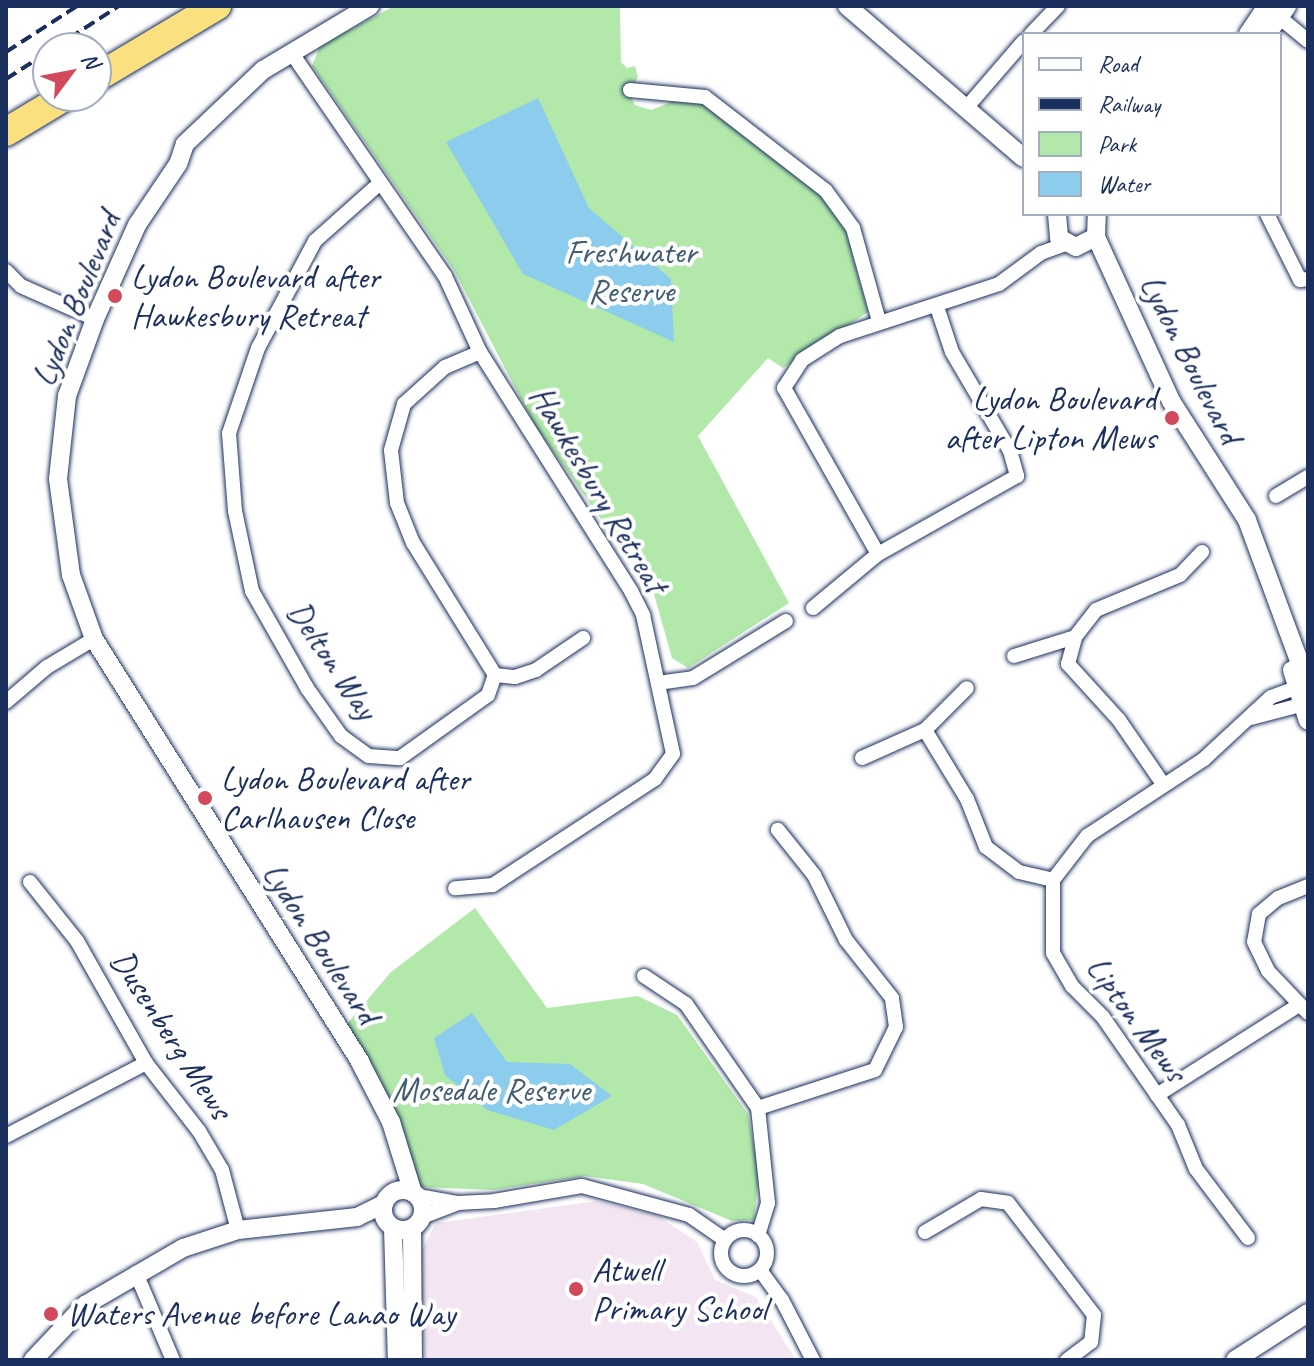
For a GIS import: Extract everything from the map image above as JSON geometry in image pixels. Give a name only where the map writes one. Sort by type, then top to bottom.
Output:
[{"type":"highway","points":[[112,68],[217,6]]},
{"type":"highway","points":[[6,132],[39,112]]},
{"type":"street","name":"Lydon Boulevard","points":[[370,6],[263,70],[185,144],[178,164],[137,225],[95,319],[67,396],[58,479],[71,575],[94,639],[360,1062],[391,1122],[400,1159],[415,1195],[398,1216],[413,1360]]},
{"type":"street","points":[[1033,32],[1058,6]]},
{"type":"street","points":[[850,7],[1022,156]]},
{"type":"street","points":[[1250,32],[1274,9]]},
{"type":"street","points":[[1268,32],[1274,9]]},
{"type":"street","points":[[1274,9],[1308,41]]},
{"type":"street","points":[[967,107],[1022,43]]},
{"type":"street","name":"Hawkesbury Retreat","points":[[291,52],[445,276],[480,352],[631,591],[643,615],[673,754],[655,779],[493,885],[455,888]]},
{"type":"street","points":[[630,90],[705,97],[826,191],[853,228],[879,321]]},
{"type":"street","name":"Delton Way","points":[[380,183],[315,241],[258,348],[229,433],[235,511],[252,591],[307,688],[341,736],[369,756],[400,758],[488,695],[495,675]]},
{"type":"street","points":[[1268,216],[1300,280],[1308,279]]},
{"type":"street","name":"Lydon Boulevard","points":[[1056,218],[1091,229],[1105,265],[1129,301],[1171,401],[1247,520],[1284,612],[1304,686],[1306,710]]},
{"type":"street","points":[[1041,253],[1056,218]]},
{"type":"street","points":[[878,554],[784,388],[802,360],[840,336],[879,321],[937,307],[999,284],[1041,253],[1091,229]]},
{"type":"street","points":[[6,271],[21,286],[95,319]]},
{"type":"street","points":[[813,608],[878,554],[1017,476],[1010,451],[952,352],[937,307]]},
{"type":"street","points":[[480,352],[445,367],[404,404],[391,450],[397,503],[413,543],[495,675],[515,677],[536,670],[583,638]]},
{"type":"street","points":[[1276,496],[1308,477]]},
{"type":"street","points":[[1163,784],[1119,720],[1068,664],[1075,637],[1096,610],[1180,575],[1202,552]]},
{"type":"street","points":[[658,683],[693,678],[786,621]]},
{"type":"street","points":[[1014,656],[1075,637]]},
{"type":"street","points":[[6,702],[47,667],[94,639]]},
{"type":"street","points":[[925,730],[967,799],[986,847],[1019,872],[1053,880],[1087,836],[1204,759],[1271,697],[1304,686]]},
{"type":"street","points":[[862,758],[925,730],[967,688]]},
{"type":"street","points":[[1251,718],[1306,710]]},
{"type":"street","points":[[758,1108],[875,1070],[896,1027],[892,998],[846,940],[814,875],[778,830]]},
{"type":"street","name":"Lipton Mews","points":[[1053,880],[1053,953],[1072,986],[1103,1017],[1178,1125],[1196,1169],[1248,1238]]},
{"type":"street","name":"Dusenberg Mews","points":[[30,882],[77,941],[146,1063],[181,1102],[222,1170],[238,1230]]},
{"type":"street","points":[[1157,1095],[1303,1009],[1268,971],[1254,942],[1259,914],[1278,898],[1308,886]]},
{"type":"street","points":[[644,976],[686,1004],[758,1108],[768,1203],[758,1235],[767,1254],[760,1270],[743,1276],[728,1270],[721,1258],[725,1240],[741,1230],[758,1235]]},
{"type":"street","points":[[6,1136],[146,1063]]},
{"type":"street","name":"Lydon Boulevard","points":[[397,1360],[400,1159]]},
{"type":"street","points":[[33,1360],[85,1305],[183,1248],[238,1230],[357,1217],[398,1216],[458,1203],[582,1186],[689,1215],[725,1240]]},
{"type":"street","points":[[398,1216],[402,1190],[458,1203]]},
{"type":"street","points":[[925,1232],[981,1199],[1008,1203],[1094,1315],[1091,1342],[1067,1360]]},
{"type":"street","points":[[760,1270],[782,1300],[813,1360]]},
{"type":"street","points":[[136,1273],[173,1360]]},
{"type":"street","points":[[1235,1360],[1308,1313]]},
{"type":"shaded area","name":"Atwell Primary School","points":[[597,1201],[658,1216],[697,1242],[715,1280],[756,1297],[796,1360],[425,1360],[417,1259],[436,1223]]},
{"type":"green space","name":"Freshwater Reserve","points":[[394,6],[620,6],[621,62],[627,68],[635,66],[638,77],[629,93],[635,105],[651,110],[679,99],[702,102],[824,197],[843,220],[868,312],[783,368],[768,358],[698,436],[789,603],[688,668],[672,658],[654,594],[534,424],[454,270],[312,66],[320,46]]},
{"type":"green space","name":"Mosedale Reserve","points":[[475,908],[547,1008],[638,996],[677,1015],[748,1114],[759,1174],[754,1220],[732,1221],[643,1184],[585,1176],[493,1190],[420,1187],[346,1025],[391,972]]},
{"type":"water","points":[[538,98],[589,208],[671,279],[674,342],[523,274],[446,142]]},
{"type":"water","points":[[472,1013],[507,1062],[570,1064],[612,1096],[554,1130],[487,1110],[445,1075],[434,1038]]},
{"type":"railway","points":[[6,52],[77,6]]},
{"type":"railway","points":[[79,32],[119,6]]},
{"type":"railway","points":[[6,79],[32,62]]},
{"type":"place","name":"Lydon Boulevard after Hawkesbury Retreat","points":[[115,296]]},
{"type":"place","name":"Lydon Boulevard after Lipton Mews","points":[[1172,418]]},
{"type":"place","name":"Lydon Boulevard after Carlhausen Close","points":[[205,798]]},
{"type":"place","name":"Atwell Primary School","points":[[576,1289]]},
{"type":"place","name":"Waters Avenue before Lanao Way","points":[[51,1314]]}]
